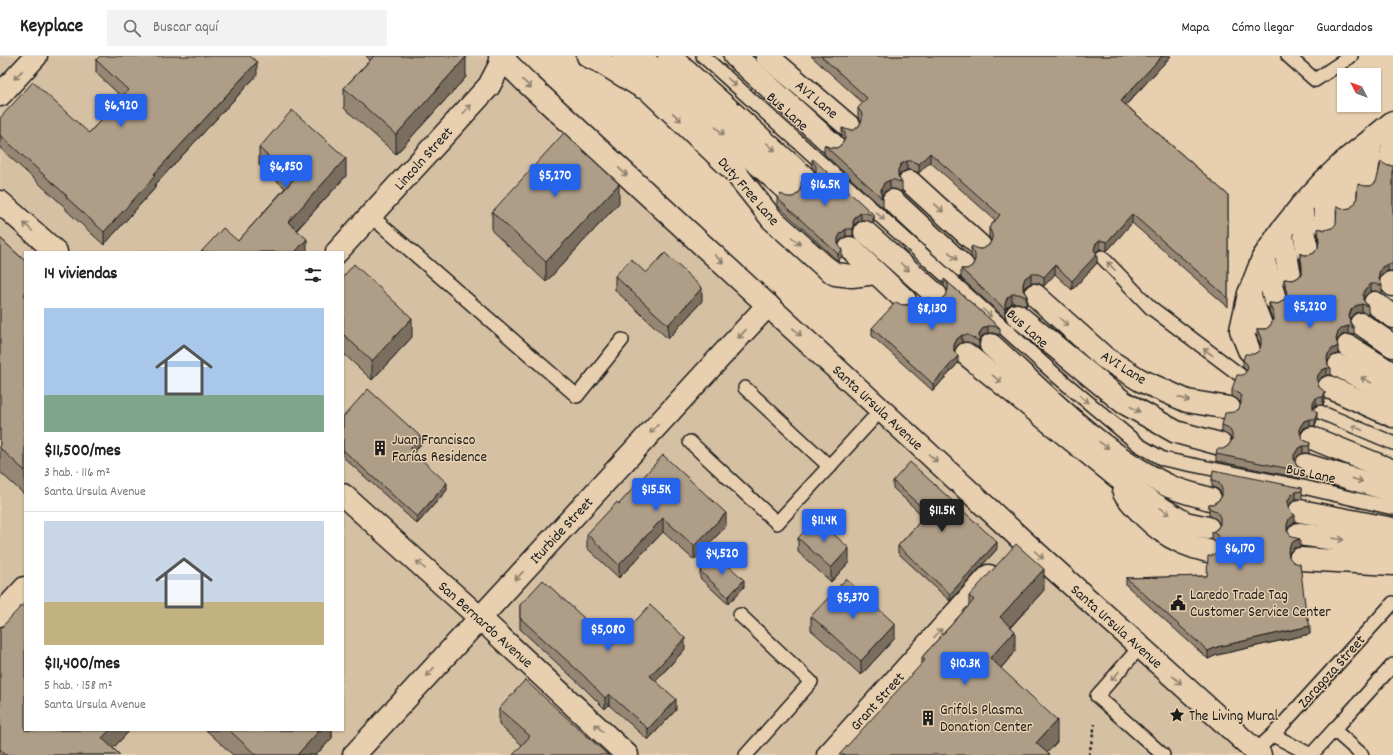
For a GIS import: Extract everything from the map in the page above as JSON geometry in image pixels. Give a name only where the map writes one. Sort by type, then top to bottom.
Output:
[{"type":"main road","points":[[0,95],[36,56]]},
{"type":"main road","points":[[588,56],[601,62],[652,93]]},
{"type":"main road","name":"Duty Free Lane","points":[[624,56],[652,93],[734,170],[772,218],[824,266],[835,274],[852,276],[876,273]]},
{"type":"main road","points":[[641,56],[663,79],[789,192]]},
{"type":"main road","points":[[669,56],[804,177]]},
{"type":"main road","points":[[735,56],[832,145]]},
{"type":"main road","name":"AVI Lane","points":[[767,56],[850,127]]},
{"type":"main road","name":"Lincoln Street","points":[[339,251],[489,86],[503,57]]},
{"type":"main road","name":"Santa Ursula Avenue","points":[[503,57],[524,81],[881,410],[1011,552],[1140,647],[1256,754]]},
{"type":"main road","points":[[1249,350],[1241,330],[1249,294],[1263,258],[1281,231],[1324,181],[1347,159],[1393,122]]},
{"type":"main road","points":[[1366,181],[1371,140]]},
{"type":"main road","points":[[1344,204],[1347,159]]},
{"type":"main road","points":[[1324,181],[1325,226]]},
{"type":"main road","points":[[910,182],[980,246]]},
{"type":"main road","points":[[893,201],[963,266]]},
{"type":"main road","points":[[0,202],[55,251]]},
{"type":"main road","points":[[1301,206],[1307,250]]},
{"type":"main road","points":[[1281,231],[1290,275]]},
{"type":"main road","points":[[865,232],[936,295]]},
{"type":"main road","points":[[850,248],[905,300]]},
{"type":"main road","points":[[1263,258],[1275,299]]},
{"type":"main road","points":[[1249,294],[1261,326]]},
{"type":"main road","name":"AVI Lane","points":[[1035,296],[1105,358],[1140,380],[1187,400],[1229,408]]},
{"type":"main road","points":[[1375,303],[1393,317]]},
{"type":"main road","name":"Iturbide Street","points":[[354,755],[768,305]]},
{"type":"main road","points":[[1017,315],[1123,402],[1176,432],[1220,444]]},
{"type":"main road","points":[[1361,324],[1393,346]]},
{"type":"main road","points":[[991,345],[1092,437],[1113,452],[1170,487],[1210,499]]},
{"type":"main road","points":[[1348,346],[1393,374]]},
{"type":"main road","points":[[966,354],[1141,496],[1185,523],[1208,528]]},
{"type":"main road","points":[[1339,366],[1393,394]]},
{"type":"main road","points":[[1329,387],[1393,416]]},
{"type":"main road","points":[[1312,438],[1393,471]]},
{"type":"main road","points":[[1103,465],[1138,510],[1163,533],[1190,547],[1208,551]]},
{"type":"main road","points":[[1306,465],[1393,491]]},
{"type":"main road","name":"San Bernardo Avenue","points":[[344,496],[480,618],[627,755]]},
{"type":"main road","points":[[1300,511],[1393,529]]},
{"type":"main road","points":[[1299,534],[1393,547]]},
{"type":"main road","name":"Grant Street","points":[[828,755],[1011,552]]},
{"type":"main road","points":[[1300,559],[1393,564]]},
{"type":"main road","points":[[0,615],[24,589]]},
{"type":"lane","name":"Bus Lane","points":[[703,56],[1058,377],[1139,445],[1163,458],[1303,487],[1393,508]]},
{"type":"lane","points":[[1288,56],[1315,80],[1351,56]]},
{"type":"lane","points":[[371,216],[577,396],[622,340]]},
{"type":"lane","points":[[1102,257],[1150,307],[1240,375]]},
{"type":"lane","points":[[745,388],[830,466]]},
{"type":"lane","points":[[690,442],[777,523],[881,410]]},
{"type":"lane","points":[[1320,412],[1393,443]]},
{"type":"lane","name":"Zaragoza Street","points":[[1256,754],[1393,604]]},
{"type":"lane","points":[[740,615],[811,682],[746,755]]},
{"type":"lane","points":[[1140,647],[1097,696],[1163,755]]},
{"type":"lane","points":[[1273,735],[1311,755],[1393,665]]},
{"type":"lane","points":[[1334,730],[1362,755]]},
{"type":"path","points":[[1089,755],[1095,724]]},
{"type":"shaded area","points":[[0,56],[500,56],[1260,755],[0,755]]},
{"type":"building","points":[[100,56],[250,56],[257,62],[154,174],[155,176],[104,232],[0,135],[0,118],[33,82],[89,133],[128,90],[96,60]]},
{"type":"building","points":[[374,56],[466,57],[396,135],[344,88]]},
{"type":"building","points":[[821,56],[1162,56],[1121,101],[1228,195],[1228,298],[1132,214],[1107,242],[1100,240],[1096,243],[1094,250],[1097,254],[1072,281],[1055,265],[1044,277],[1038,274],[1031,274],[1025,278],[1023,284],[1023,290],[1027,296],[1012,294],[1007,298],[1005,309],[961,269],[967,269],[972,266],[975,260],[975,254],[971,247],[972,246],[978,249],[983,249],[989,245],[992,239],[992,234],[989,228],[1000,215],[930,153],[919,164],[912,161],[907,161],[901,164],[898,170],[898,176],[902,183],[895,180],[890,180],[884,183],[881,190],[883,199],[824,145],[831,148],[837,148],[845,139],[845,133],[842,128],[854,130],[859,126],[862,120],[862,114],[858,108],[867,98]]},
{"type":"building","points":[[292,110],[346,158],[288,222],[307,239],[296,251],[202,251],[223,228],[238,241],[294,179],[259,148]]},
{"type":"building","points":[[564,133],[619,184],[546,262],[492,212]]},
{"type":"building","points":[[813,159],[874,215],[861,213],[855,217],[853,229],[846,229],[838,238],[838,244],[842,250],[838,254],[777,198],[781,194],[787,197],[793,197],[799,193],[801,182],[808,182],[813,179],[816,172],[816,166],[812,160]]},
{"type":"building","points":[[1381,162],[1388,166],[1393,166],[1393,264],[1388,264],[1382,267],[1379,273],[1379,279],[1382,286],[1371,284],[1365,289],[1363,300],[1368,306],[1362,304],[1355,306],[1351,310],[1349,316],[1350,322],[1354,328],[1348,326],[1342,328],[1338,332],[1336,339],[1338,346],[1332,349],[1328,354],[1327,359],[1328,365],[1331,368],[1322,370],[1318,375],[1317,381],[1319,387],[1325,392],[1323,397],[1316,398],[1313,402],[1313,409],[1317,412],[1315,419],[1304,421],[1300,427],[1302,439],[1310,443],[1309,446],[1303,446],[1298,449],[1294,455],[1294,460],[1297,466],[1304,470],[1304,472],[1216,454],[1217,449],[1223,449],[1228,446],[1232,440],[1232,434],[1229,428],[1222,425],[1225,413],[1234,412],[1239,409],[1241,396],[1232,389],[1237,375],[1243,375],[1248,369],[1247,364],[1243,360],[1245,354],[1254,354],[1259,351],[1261,338],[1257,329],[1266,329],[1270,326],[1273,320],[1273,313],[1269,303],[1278,304],[1284,300],[1287,294],[1284,279],[1293,280],[1299,277],[1302,272],[1300,253],[1303,255],[1309,255],[1314,253],[1318,248],[1318,228],[1325,230],[1332,228],[1336,224],[1337,206],[1345,209],[1350,208],[1355,204],[1358,184],[1371,186],[1376,182]]},
{"type":"building","points":[[0,238],[24,260],[24,470],[0,448]]},
{"type":"building","points":[[665,253],[702,288],[668,325],[615,276],[631,259],[646,273]]},
{"type":"building","points":[[354,264],[412,318],[372,361],[344,335],[344,276]]},
{"type":"building","points":[[944,279],[1000,328],[988,326],[982,329],[979,335],[979,341],[968,335],[962,335],[957,339],[954,345],[954,351],[958,356],[933,384],[872,328],[896,302],[902,305],[908,305],[914,302],[915,299],[921,304],[928,297],[934,300],[940,300],[945,296],[948,290],[948,284]]},
{"type":"building","name":"Juan Francisco Farías Residence","points":[[368,389],[421,437],[410,449],[447,483],[417,517],[344,451],[344,416]]},
{"type":"building","points":[[663,455],[726,513],[694,546],[663,518],[619,565],[587,534],[617,502],[619,504]]},
{"type":"building","points":[[910,462],[997,542],[950,594],[898,546],[928,513],[893,481]]},
{"type":"building","points":[[1213,470],[1302,488],[1302,491],[1291,495],[1288,501],[1288,508],[1295,515],[1289,519],[1287,531],[1292,537],[1300,539],[1294,541],[1290,545],[1288,551],[1289,557],[1293,562],[1300,564],[1306,612],[1310,626],[1217,647],[1208,651],[1126,578],[1207,576],[1208,556],[1216,553],[1220,547],[1220,540],[1217,535],[1212,532],[1217,529],[1220,524],[1220,517],[1216,511],[1209,508],[1209,504],[1213,504],[1222,496],[1222,489],[1219,483],[1212,479]]},
{"type":"building","points":[[816,518],[849,548],[831,568],[798,538]]},
{"type":"building","points":[[1016,544],[1044,569],[1000,617],[1015,631],[990,658],[1057,720],[1036,743],[1050,755],[839,755],[925,660],[922,657],[974,600],[969,596]]},
{"type":"building","points":[[716,554],[744,580],[728,597],[700,571]]},
{"type":"building","points":[[846,579],[895,624],[861,661],[811,616]]},
{"type":"building","points":[[543,580],[613,645],[650,605],[685,638],[650,676],[676,699],[648,729],[609,694],[605,698],[584,676],[520,618],[520,605]]},
{"type":"building","points":[[24,603],[24,731],[109,731],[102,738],[120,755],[6,755],[0,749],[0,629]]},
{"type":"building","points":[[525,680],[608,755],[513,755],[530,736],[499,709]]},
{"type":"building","points":[[230,731],[319,731],[297,755],[256,755]]},
{"type":"place","name":"Juan Francisco Farías Residence","points":[[380,448]]},
{"type":"place","name":"Laredo Trade Tag Customer Service Center","points":[[1178,603]]},
{"type":"place","name":"The Living Mural","points":[[1177,715]]},
{"type":"place","name":"Grifols Plasma Donation Center","points":[[928,718]]}]
